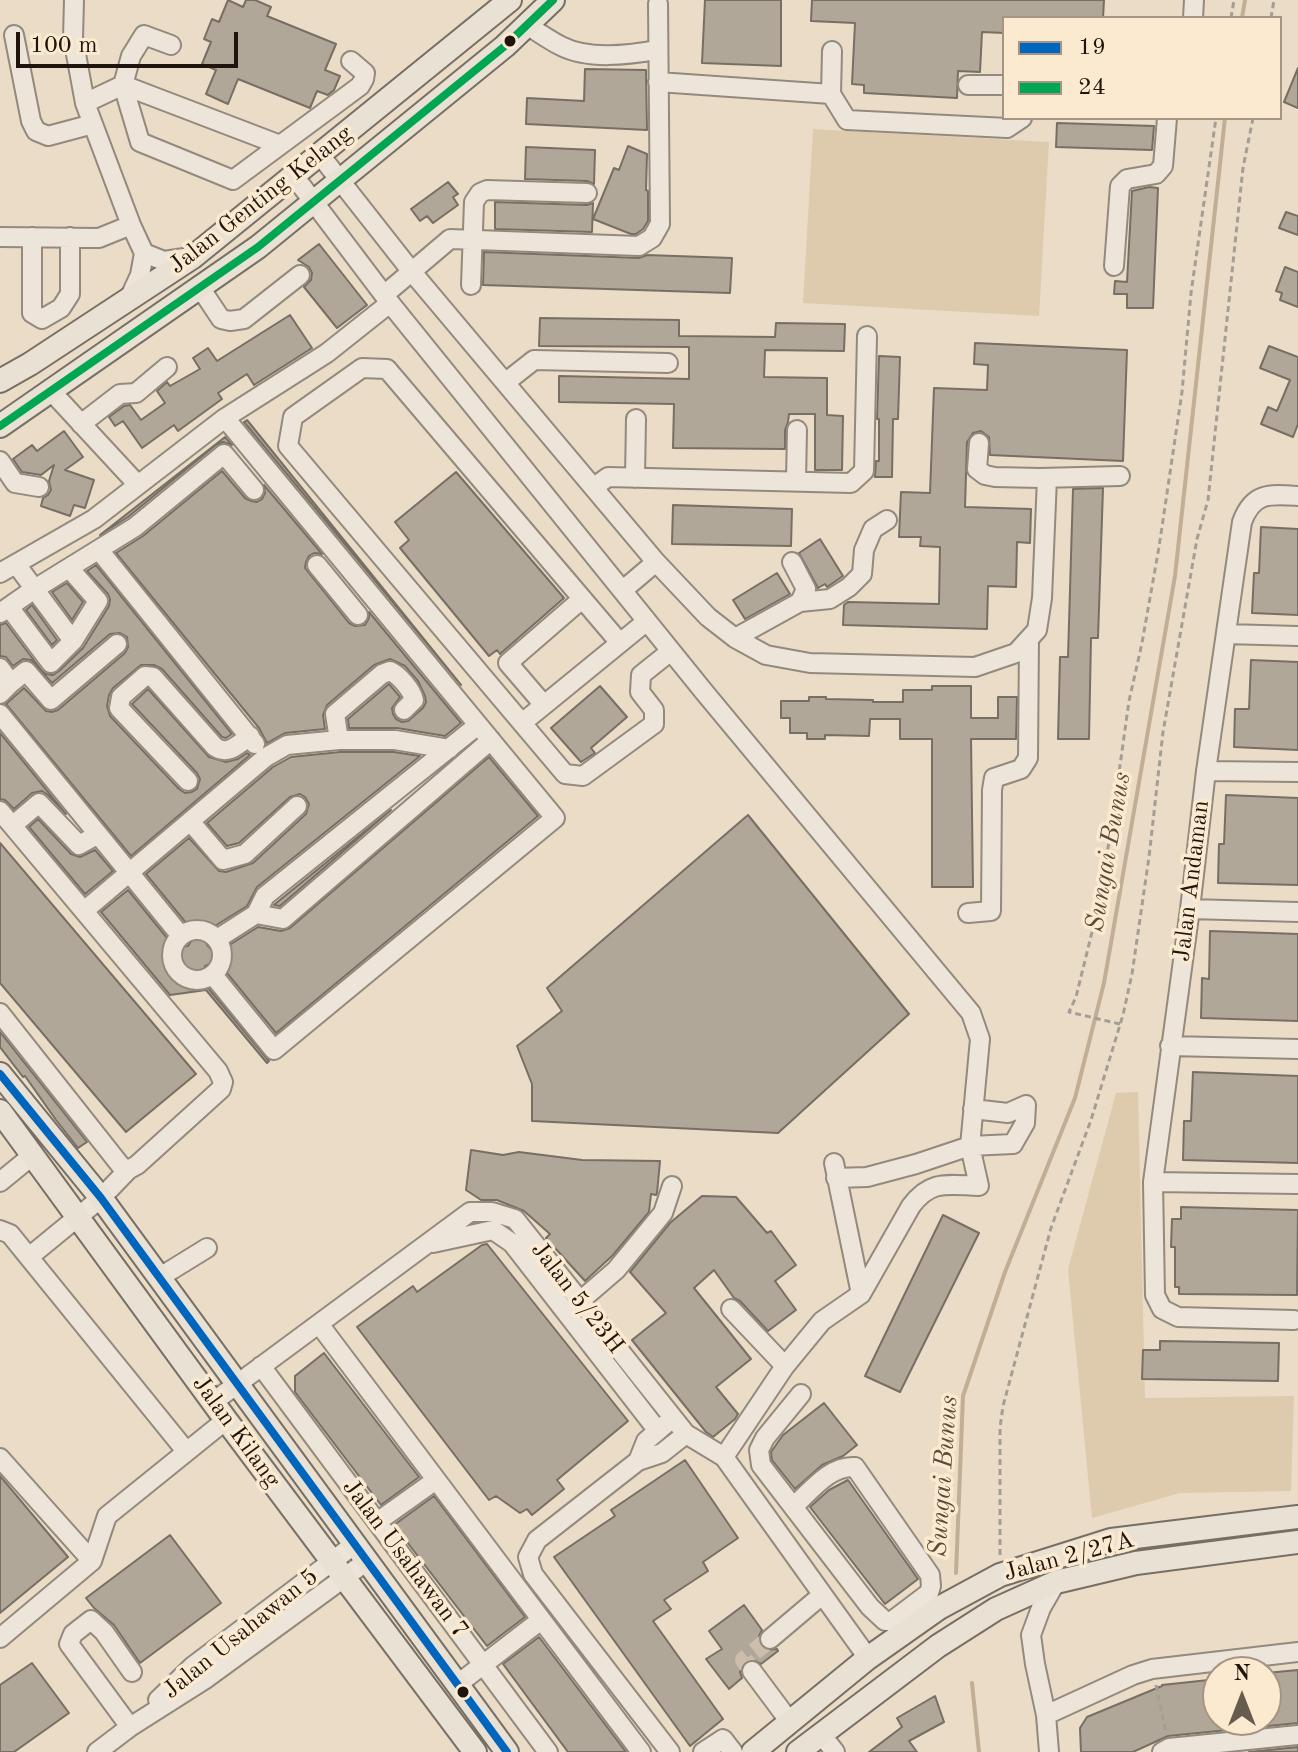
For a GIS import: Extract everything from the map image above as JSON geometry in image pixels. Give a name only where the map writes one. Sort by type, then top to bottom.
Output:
[{"type":"main road","name":"Jalan Genting Kelang","points":[[0,381],[193,257],[510,0]]},
{"type":"main road","name":"Jalan Genting Kelang","points":[[0,426],[258,247],[505,46],[553,0]]},
{"type":"main road","name":"Jalan Kilang","points":[[0,1074],[101,1198],[507,1752]]},
{"type":"main road","name":"Jalan Kilang","points":[[0,1111],[475,1752]]},
{"type":"main road","name":"Jalan 2/27A","points":[[753,1752],[868,1658],[939,1608],[1000,1575],[1111,1540],[1295,1515]]},
{"type":"main road","name":"Jalan 2/27A","points":[[798,1752],[828,1743],[950,1639],[996,1609],[1056,1582],[1136,1563],[1298,1542]]},
{"type":"street","points":[[74,0],[73,38],[85,103],[144,253],[140,275],[128,301]]},
{"type":"street","points":[[73,641],[33,590],[8,569],[94,519],[225,418],[327,353],[450,239],[639,246],[652,238],[660,224],[658,4]]},
{"type":"street","points":[[527,25],[563,47],[585,53],[657,50]]},
{"type":"street","points":[[14,35],[31,121],[36,131],[48,136],[93,124]]},
{"type":"street","points":[[171,45],[144,35],[131,56],[123,85],[140,142],[233,180],[360,86],[365,73],[351,61]]},
{"type":"street","points":[[832,51],[831,94],[847,120],[1007,128],[1019,120]]},
{"type":"street","points":[[658,82],[831,94]]},
{"type":"street","points":[[85,103],[123,85],[280,145]]},
{"type":"street","points":[[968,85],[1002,85]]},
{"type":"street","points":[[1114,266],[1120,186],[1127,179],[1156,174],[1163,166],[1167,120]]},
{"type":"street","points":[[320,155],[412,272],[656,562],[708,617],[735,638],[766,655],[810,663],[975,667],[1016,653],[1037,630],[1042,598],[1047,478]]},
{"type":"street","points":[[294,176],[387,299],[671,651],[971,1013],[980,1039],[970,1146],[979,1186],[934,1185],[919,1195],[861,1294],[822,1321],[785,1366],[724,1457]]},
{"type":"street","points":[[471,285],[474,202],[480,193],[487,190],[587,193]]},
{"type":"street","points":[[0,237],[99,238],[131,225]]},
{"type":"street","points":[[32,237],[32,313],[42,319],[61,308],[70,294],[70,237]]},
{"type":"street","points":[[144,253],[164,261],[193,257]]},
{"type":"street","points":[[201,289],[221,319],[230,321],[244,319],[300,275]]},
{"type":"street","points":[[594,487],[608,477],[851,483],[864,471],[867,336]]},
{"type":"street","points":[[506,382],[534,360],[668,363]]},
{"type":"street","points":[[81,424],[120,394],[136,393],[167,367]]},
{"type":"street","points":[[620,643],[387,369],[362,368],[293,417],[288,446],[565,774],[583,776],[654,724],[654,710],[640,692],[641,675],[671,651]]},
{"type":"street","points":[[51,391],[138,485]]},
{"type":"street","points":[[213,975],[274,1050],[555,818],[225,418]]},
{"type":"street","points":[[635,478],[636,419]]},
{"type":"street","points":[[796,481],[797,430]]},
{"type":"street","points":[[979,443],[977,469],[985,475],[1047,478],[1120,476]]},
{"type":"street","points":[[69,568],[98,601],[73,641],[51,663],[4,610],[33,590],[135,527],[224,454],[254,490]]},
{"type":"street","points":[[0,461],[15,483],[39,487]]},
{"type":"street","name":"Jalan Andaman","points":[[1294,1320],[1178,1317],[1162,1309],[1155,1295],[1153,1182],[1206,771],[1242,522],[1247,507],[1262,497],[1298,496]]},
{"type":"street","points":[[735,638],[800,602],[830,599],[849,587],[862,574],[864,550],[873,529],[887,520]]},
{"type":"street","points":[[99,550],[266,757]]},
{"type":"street","points":[[623,590],[656,562]]},
{"type":"street","points":[[792,562],[806,589],[800,602]]},
{"type":"street","points":[[317,565],[358,615]]},
{"type":"street","points":[[332,584],[351,570]]},
{"type":"street","points":[[544,705],[508,663],[582,599]]},
{"type":"street","points":[[522,723],[647,621]]},
{"type":"street","points":[[1226,634],[1298,636]]},
{"type":"street","points":[[968,913],[991,911],[994,778],[1021,769],[1028,758],[1029,639]]},
{"type":"street","points":[[4,682],[26,671],[51,700],[117,644]]},
{"type":"street","points":[[339,740],[335,714],[382,674],[395,673],[413,695],[414,700],[404,710]]},
{"type":"street","points":[[188,781],[119,708],[121,697],[145,676],[153,677],[222,751],[229,751],[250,736]]},
{"type":"street","points":[[0,714],[181,936]]},
{"type":"street","points":[[217,939],[256,914],[265,896],[478,725]]},
{"type":"street","points":[[91,905],[266,757],[287,745],[339,740],[395,740],[449,749]]},
{"type":"street","points":[[256,914],[283,919],[491,740]]},
{"type":"street","points":[[1206,771],[1298,772]]},
{"type":"street","points":[[19,820],[39,803],[79,845],[97,835]]},
{"type":"street","points":[[190,821],[223,860],[245,854],[297,806]]},
{"type":"street","points":[[0,811],[218,1071],[223,1082],[221,1089],[128,1170],[101,1198],[29,1257]]},
{"type":"street","points":[[1190,909],[1298,912]]},
{"type":"street","points":[[193,931],[207,932],[217,939],[222,951],[220,965],[213,975],[201,980],[186,978],[177,971],[173,960],[174,946],[181,936],[193,931]]},
{"type":"street","points":[[159,985],[177,971]]},
{"type":"street","points":[[0,1013],[121,1166],[128,1170]]},
{"type":"street","points":[[1170,1046],[1298,1049]]},
{"type":"street","points":[[861,1294],[835,1170],[867,1177],[970,1146],[1013,1144],[1025,1123],[1026,1105],[1008,1113],[973,1109]]},
{"type":"street","points":[[0,1182],[33,1155]]},
{"type":"street","points":[[1153,1182],[1298,1184]]},
{"type":"street","points":[[580,1301],[616,1270],[663,1213],[672,1186]]},
{"type":"street","name":"Jalan 5/23H","points":[[92,1561],[107,1516],[186,1451],[220,1411],[237,1384],[470,1212],[492,1212],[515,1219],[580,1301],[665,1424],[724,1457],[868,1658]]},
{"type":"street","points":[[0,1230],[10,1234],[186,1451]]},
{"type":"street","points":[[426,1245],[493,1230],[512,1243],[665,1424],[646,1441],[638,1461]]},
{"type":"street","points":[[160,1277],[207,1248]]},
{"type":"street","points":[[731,1309],[785,1366]]},
{"type":"street","points":[[319,1324],[641,1752]]},
{"type":"street","name":"Jalan Usahawan 7","points":[[261,1366],[548,1752]]},
{"type":"street","points":[[767,1516],[790,1503],[835,1469],[855,1467],[930,1575],[929,1593],[892,1621],[885,1621],[870,1607],[839,1566],[790,1503],[761,1465],[759,1450],[765,1438],[801,1394]]},
{"type":"street","points":[[670,1752],[533,1574],[528,1557],[537,1540],[638,1461],[662,1453],[686,1434]]},
{"type":"street","points":[[0,1458],[92,1561],[0,1638]]},
{"type":"street","points":[[377,1522],[436,1480]]},
{"type":"street","name":"Jalan Usahawan 5","points":[[97,1752],[204,1680],[361,1553]]},
{"type":"street","points":[[770,1639],[839,1566]]},
{"type":"street","points":[[1049,1752],[1046,1715],[1031,1635],[1041,1608],[1056,1582]]},
{"type":"street","points":[[130,1727],[69,1644],[73,1634],[91,1620],[104,1632],[132,1672]]},
{"type":"street","points":[[458,1684],[541,1620]]},
{"type":"street","points":[[1046,1715],[1152,1669],[1298,1652]]},
{"type":"street","points":[[752,1671],[790,1722]]},
{"type":"street","points":[[1166,1750],[1298,1735]]},
{"type":"street","points":[[703,1752],[723,1739],[733,1752]]},
{"type":"path","points":[[1120,1024],[1069,1012],[1076,997],[1093,928],[1110,837],[1129,701],[1159,547],[1216,120]]},
{"type":"path","points":[[1000,1575],[1000,1428],[1003,1406],[1051,1228],[1091,1120],[1132,974],[1163,732],[1197,539],[1208,500],[1243,168],[1253,120]]},
{"type":"path","points":[[1152,1669],[1166,1750]]},
{"type":"shaded area","points":[[813,129],[1049,142],[1039,316],[803,303]]},
{"type":"shaded area","points":[[1138,1092],[1145,1398],[1294,1396],[1291,1491],[1180,1493],[1092,1518],[1068,1269],[1116,1093]]},
{"type":"building","points":[[228,0],[243,7],[246,0],[255,0],[271,7],[267,16],[336,44],[325,70],[340,76],[334,90],[328,95],[317,91],[310,108],[238,79],[228,104],[206,94],[216,70],[202,64],[211,42],[204,39],[212,19],[219,22]]},
{"type":"building","points":[[705,0],[781,0],[781,66],[702,63]]},
{"type":"building","points":[[812,0],[1104,0],[1103,16],[1002,16],[1002,33],[982,32],[980,72],[958,71],[957,98],[864,93],[864,85],[852,84],[855,23],[811,21]]},
{"type":"building","points":[[1298,68],[1298,108],[1284,102]]},
{"type":"building","points":[[585,69],[646,70],[647,130],[526,124],[527,98],[584,101]]},
{"type":"building","points":[[1057,123],[1154,126],[1152,150],[1056,147]]},
{"type":"building","points":[[628,146],[647,154],[648,221],[636,234],[593,219],[614,168],[619,170]]},
{"type":"building","points":[[526,147],[595,150],[594,184],[587,181],[525,179]]},
{"type":"building","points":[[448,182],[458,194],[453,197],[458,205],[433,223],[427,216],[420,221],[411,209]]},
{"type":"building","points":[[1158,188],[1153,308],[1127,308],[1127,294],[1114,294],[1115,281],[1127,282],[1132,191]]},
{"type":"building","points":[[495,202],[593,203],[592,232],[495,229]]},
{"type":"building","points":[[1286,212],[1298,216],[1298,235],[1279,228]]},
{"type":"building","points":[[319,244],[367,305],[337,328],[304,287],[311,280],[312,273],[298,260]]},
{"type":"building","points":[[484,252],[732,258],[730,293],[483,285]]},
{"type":"building","points":[[1285,267],[1298,272],[1298,307],[1280,300],[1282,293],[1276,291]]},
{"type":"building","points":[[290,315],[312,348],[254,385],[247,374],[218,393],[222,399],[178,431],[174,425],[142,448],[123,421],[115,426],[109,417],[130,405],[141,420],[165,403],[157,391],[167,382],[170,386],[200,369],[193,358],[208,348],[217,361]]},
{"type":"building","points":[[540,318],[679,320],[679,336],[775,337],[776,323],[845,324],[844,351],[765,350],[764,377],[827,378],[827,415],[843,416],[842,470],[815,470],[815,414],[789,414],[785,449],[673,448],[674,404],[559,402],[559,376],[689,379],[689,347],[539,346]]},
{"type":"building","points":[[975,343],[1127,350],[1123,461],[990,455],[989,437],[981,431],[973,433],[967,442],[965,507],[1031,509],[1030,543],[1017,542],[1016,587],[988,586],[987,629],[843,625],[844,605],[848,602],[939,604],[940,547],[920,546],[921,537],[899,537],[901,492],[930,493],[934,388],[987,390],[988,365],[974,364]]},
{"type":"building","points":[[1269,346],[1298,357],[1298,424],[1293,437],[1261,424],[1268,407],[1277,411],[1290,380],[1260,368]]},
{"type":"building","points":[[879,356],[900,357],[898,419],[893,419],[892,477],[875,477],[876,461],[879,461]]},
{"type":"building","points":[[247,420],[461,685],[244,422]]},
{"type":"building","points":[[64,431],[83,457],[65,470],[94,480],[85,508],[74,505],[70,516],[41,506],[43,498],[51,490],[49,481],[54,465],[41,475],[22,472],[13,459],[32,445],[37,451]]},
{"type":"building","points":[[225,437],[232,445],[223,442],[216,445],[128,517],[100,535]]},
{"type":"building","points":[[222,471],[251,501],[262,499],[264,485],[322,554],[309,556],[305,568],[349,623],[365,625],[369,612],[461,723],[445,736],[397,728],[349,728],[348,719],[389,684],[400,697],[392,708],[396,719],[408,721],[423,708],[425,696],[418,681],[405,666],[390,659],[374,665],[327,705],[323,715],[325,729],[285,733],[267,743],[259,728],[116,553],[143,536]]},
{"type":"building","points":[[456,472],[564,598],[500,654],[497,650],[489,656],[400,548],[409,540],[395,522]]},
{"type":"building","points":[[1103,488],[1098,638],[1091,638],[1089,739],[1058,739],[1060,657],[1068,657],[1073,489]]},
{"type":"building","points":[[673,505],[792,509],[791,546],[672,544]]},
{"type":"building","points":[[1261,527],[1298,529],[1298,615],[1252,613],[1254,573],[1259,573]]},
{"type":"building","points":[[820,539],[843,576],[827,587],[825,584],[818,588],[799,553]]},
{"type":"building","points":[[96,565],[232,734],[222,737],[162,669],[154,665],[141,665],[113,688],[107,706],[110,716],[185,793],[197,789],[200,779],[197,773],[132,704],[148,689],[209,757],[226,762],[247,753],[250,755],[131,856],[6,704],[24,688],[46,711],[58,710],[125,653],[127,637],[120,633],[110,634],[52,683],[31,660],[23,659],[13,666],[6,657],[0,656],[0,625],[6,623],[42,671],[53,675],[59,671],[83,648],[109,606],[108,594],[87,571]]},
{"type":"building","points":[[777,573],[790,594],[745,619],[733,600]]},
{"type":"building","points":[[67,583],[83,602],[72,620],[52,592]]},
{"type":"building","points":[[32,605],[57,640],[52,645],[26,610]]},
{"type":"building","points":[[1251,660],[1298,662],[1298,750],[1234,747],[1235,709],[1249,709]]},
{"type":"building","points":[[600,686],[627,717],[591,748],[595,753],[581,762],[551,728]]},
{"type":"building","points":[[932,686],[971,686],[971,718],[998,718],[998,697],[1017,697],[1016,739],[971,739],[973,887],[932,887],[932,739],[900,739],[900,719],[870,719],[869,736],[825,735],[825,739],[807,739],[807,733],[790,733],[790,718],[781,718],[781,701],[809,701],[809,697],[826,697],[903,702],[903,690],[932,690]]},
{"type":"building","points":[[0,733],[66,814],[42,791],[32,793],[14,809],[0,799]]},
{"type":"building","points":[[340,752],[394,752],[420,756],[257,887],[247,906],[210,929],[205,939],[211,949],[223,949],[258,927],[281,931],[290,928],[489,757],[538,816],[276,1033],[222,967],[212,963],[205,966],[201,976],[204,983],[269,1061],[267,1063],[206,990],[170,995],[101,912],[128,890],[172,944],[188,946],[192,940],[191,929],[146,874],[189,838],[219,871],[226,872],[253,863],[306,814],[309,804],[305,797],[300,794],[290,797],[239,843],[227,846],[207,823],[273,767],[291,757]]},
{"type":"building","points":[[1226,795],[1298,798],[1298,885],[1218,883],[1219,844],[1224,844]]},
{"type":"building","points":[[391,810],[280,906],[274,905],[275,904]]},
{"type":"building","points":[[748,815],[909,1014],[778,1133],[532,1121],[532,1084],[517,1046],[562,1011],[547,988]]},
{"type":"building","points":[[38,819],[71,854],[80,857],[95,850],[113,871],[85,894],[29,827]]},
{"type":"building","points":[[0,843],[196,1074],[126,1132],[0,983]]},
{"type":"building","points":[[1210,931],[1298,934],[1298,1021],[1201,1018],[1202,978],[1209,979]]},
{"type":"building","points":[[0,1032],[87,1142],[78,1148],[0,1047]]},
{"type":"building","points":[[1193,1072],[1298,1076],[1298,1163],[1183,1160],[1184,1121],[1191,1121]]},
{"type":"building","points":[[471,1150],[582,1160],[660,1161],[657,1193],[651,1194],[649,1212],[613,1255],[585,1281],[546,1238],[550,1234],[524,1211],[497,1200],[481,1200],[466,1190]]},
{"type":"building","points":[[702,1196],[736,1197],[767,1233],[771,1231],[796,1265],[775,1281],[796,1310],[768,1331],[734,1298],[714,1270],[694,1288],[751,1359],[716,1387],[738,1414],[713,1437],[632,1340],[666,1313],[630,1272],[670,1223]]},
{"type":"building","points":[[1181,1207],[1298,1210],[1297,1295],[1179,1294],[1179,1287],[1175,1287],[1175,1247],[1171,1247],[1172,1219],[1181,1219]]},
{"type":"building","points":[[943,1215],[979,1233],[900,1392],[865,1376]]},
{"type":"building","points":[[487,1244],[628,1421],[557,1480],[564,1489],[532,1515],[527,1509],[520,1513],[496,1496],[489,1500],[357,1327],[413,1286],[417,1292]]},
{"type":"building","points":[[1160,1341],[1279,1343],[1278,1381],[1142,1379],[1143,1350],[1160,1350]]},
{"type":"building","points":[[324,1353],[419,1477],[381,1505],[295,1392],[295,1376]]},
{"type":"building","points":[[824,1403],[857,1445],[843,1456],[822,1465],[795,1489],[772,1460],[771,1452],[783,1435]]},
{"type":"building","points":[[685,1460],[738,1538],[703,1562],[708,1571],[664,1600],[671,1609],[653,1621],[723,1719],[690,1746],[554,1557],[615,1516],[611,1510]]},
{"type":"building","points":[[0,1476],[68,1557],[0,1613]]},
{"type":"building","points":[[848,1480],[918,1579],[885,1604],[810,1507],[829,1490]]},
{"type":"building","points":[[434,1496],[525,1617],[487,1646],[394,1525]]},
{"type":"building","points":[[170,1535],[221,1603],[140,1663],[114,1625],[86,1598]]},
{"type":"building","points":[[744,1605],[762,1630],[760,1646],[778,1651],[761,1664],[751,1659],[744,1662],[740,1672],[742,1678],[729,1689],[706,1659],[722,1649],[709,1631]]},
{"type":"building","points":[[539,1637],[626,1752],[568,1752],[503,1664]]},
{"type":"building","points":[[32,1663],[69,1713],[14,1752],[0,1752],[0,1685]]},
{"type":"building","points":[[1298,1670],[1298,1723],[1282,1725],[1282,1672]]},
{"type":"building","points":[[1202,1681],[1202,1733],[1168,1736],[1133,1752],[1081,1752],[1080,1728],[1087,1717],[1162,1685]]},
{"type":"building","points":[[935,1696],[944,1722],[909,1741],[917,1752],[869,1752],[902,1727],[897,1718]]},
{"type":"building","points":[[1298,1747],[1298,1752],[1249,1752]]},
{"type":"waterway","name":"Sungai Bunus","points":[[1242,16],[1245,0]]},
{"type":"waterway","name":"Sungai Bunus","points":[[956,1573],[963,1396],[1005,1272],[1075,1098],[1104,983],[1175,576],[1225,120]]},
{"type":"waterway","name":"Sungai Bunus","points":[[972,1683],[979,1752]]},
{"type":"tunnel","points":[[752,1671],[744,1660],[770,1639]]},
{"type":"transit line","name":"24","points":[[0,426],[258,247],[505,46],[553,0]]},
{"type":"transit line","name":"19","points":[[0,1074],[101,1198],[507,1752]]}]
